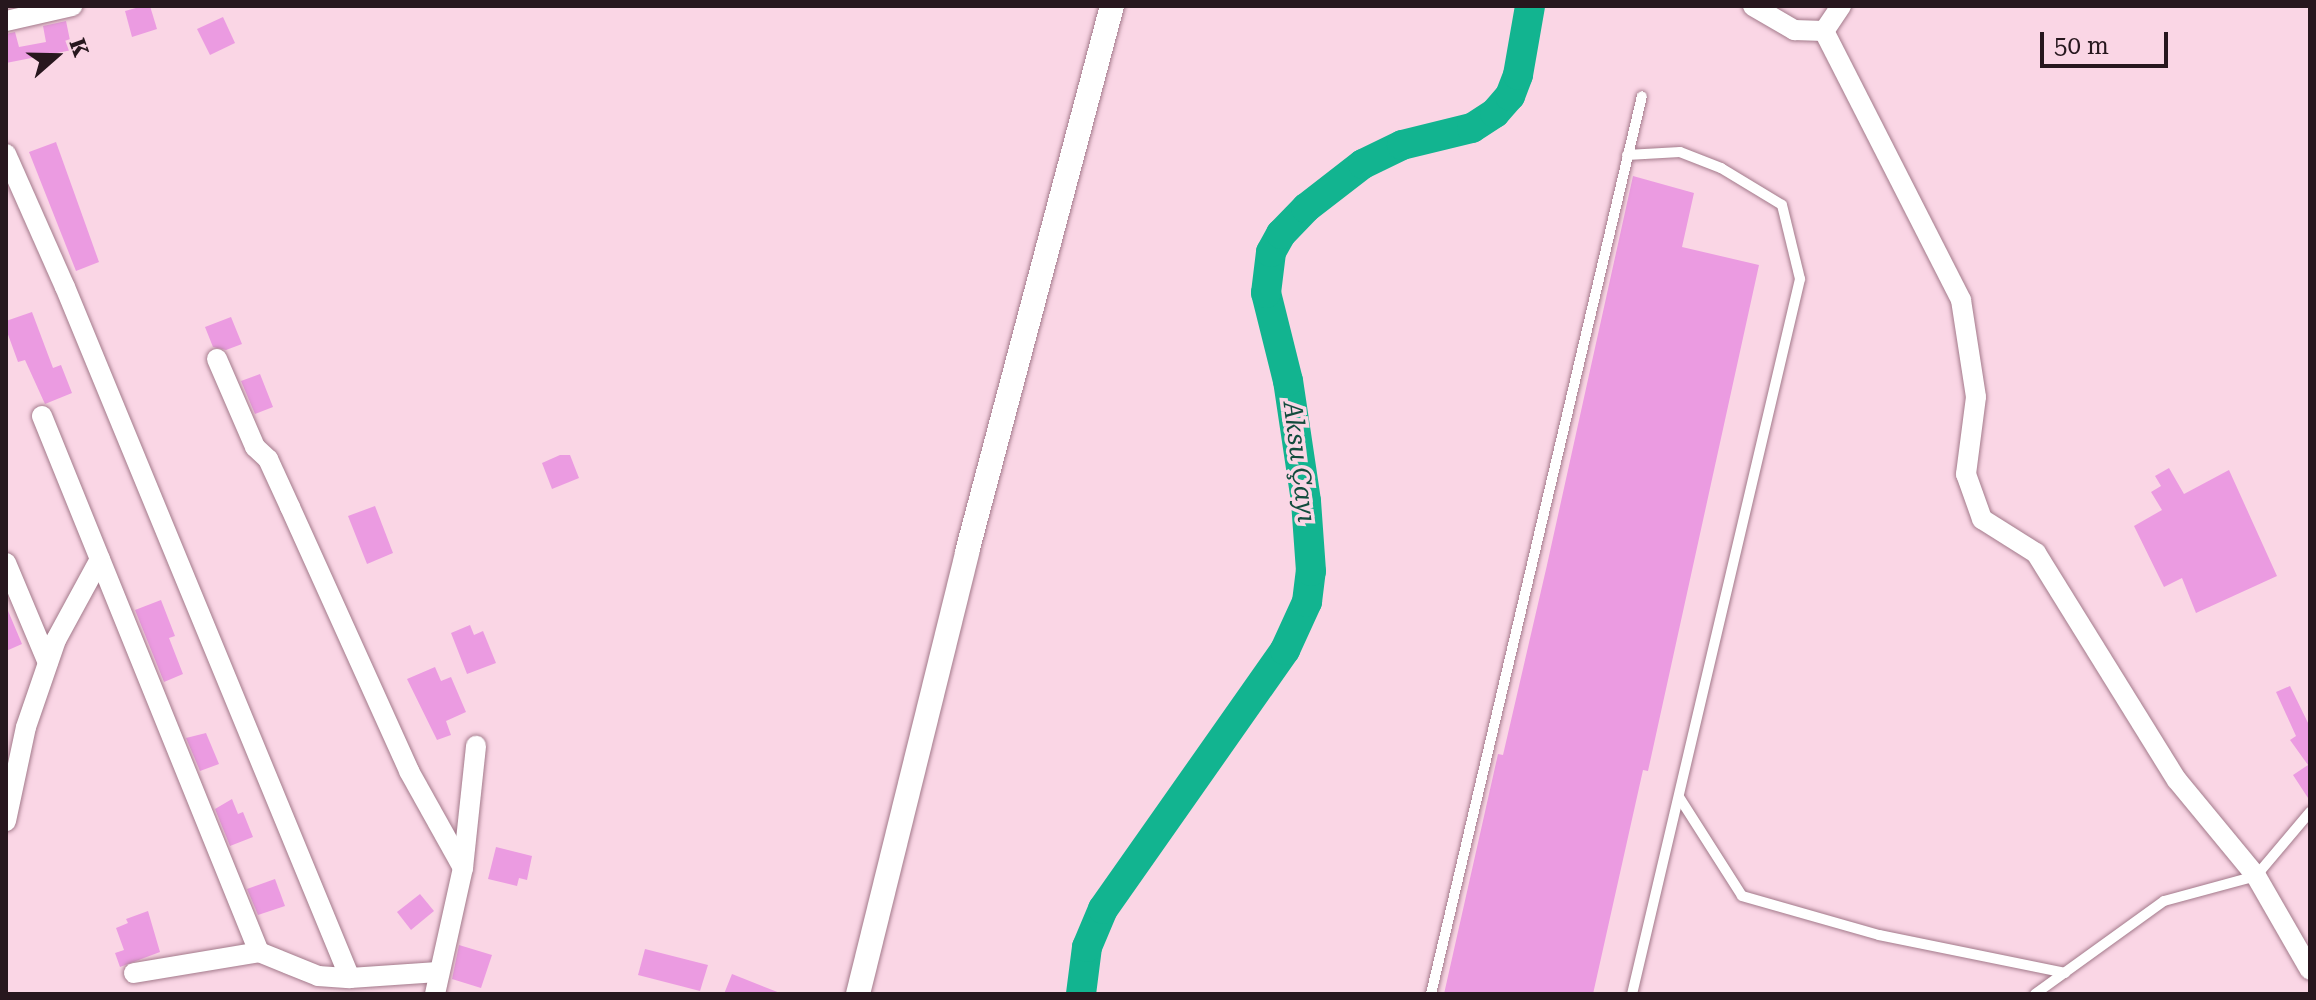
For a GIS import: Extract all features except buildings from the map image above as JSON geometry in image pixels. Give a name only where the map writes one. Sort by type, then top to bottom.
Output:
[{"type":"street","points":[[6,21],[72,6]]},
{"type":"street","points":[[858,994],[967,552],[1112,6]]},
{"type":"street","points":[[1753,6],[1794,30],[1824,31]]},
{"type":"street","points":[[1824,31],[1841,6]]},
{"type":"street","points":[[1824,31],[1961,300],[1976,397],[1966,474],[1982,519],[2036,553],[2177,780],[2256,876],[2310,970]]},
{"type":"street","points":[[6,154],[65,287],[350,978]]},
{"type":"street","points":[[217,359],[255,447],[268,459],[409,771],[463,868]]},
{"type":"street","points":[[42,416],[259,952]]},
{"type":"street","points":[[6,821],[26,727],[56,640],[100,559]]},
{"type":"street","points":[[6,563],[48,663]]},
{"type":"street","points":[[435,994],[463,868],[476,746]]},
{"type":"street","points":[[134,973],[259,952],[318,976],[350,978],[438,972]]},
{"type":"lane","points":[[1431,994],[1642,96]]},
{"type":"lane","points":[[1627,155],[1680,152],[1721,168],[1782,205],[1800,279],[1632,994]]},
{"type":"lane","points":[[1679,797],[1742,896],[1879,935],[2065,973]]},
{"type":"lane","points":[[2035,994],[2164,901],[2256,876],[2310,812]]},
{"type":"waterway","name":"Aksu Çayı","points":[[1081,994],[1087,947],[1103,909],[1285,650],[1307,602],[1311,571],[1306,501],[1288,381],[1266,293],[1271,252],[1281,234],[1306,208],[1363,164],[1402,145],[1472,128],[1495,113],[1510,96],[1518,75],[1530,6]]}]
